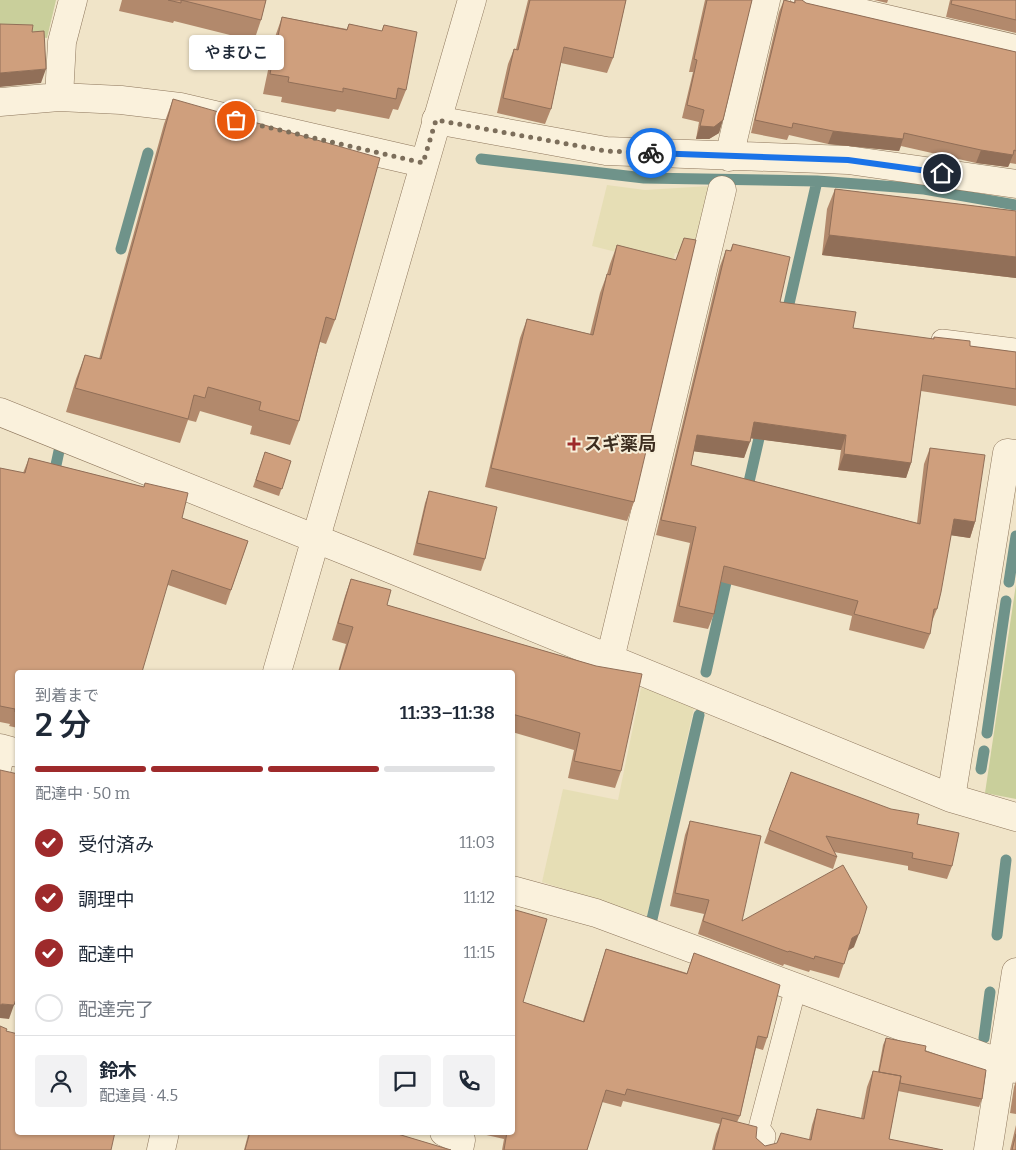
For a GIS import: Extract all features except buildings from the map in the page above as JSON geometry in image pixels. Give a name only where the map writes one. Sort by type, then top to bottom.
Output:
[{"type":"street","points":[[59,97],[62,42],[73,0]]},
{"type":"street","points":[[279,670],[423,163],[472,0]]},
{"type":"street","points":[[729,157],[766,0]]},
{"type":"street","points":[[805,0],[1016,49]]},
{"type":"street","points":[[0,102],[59,97],[121,100],[180,107],[423,163]]},
{"type":"street","points":[[436,120],[606,151],[848,160],[1016,184]]},
{"type":"street","points":[[610,659],[722,190]]},
{"type":"street","points":[[0,412],[316,538],[951,798],[1016,817]]},
{"type":"street","points":[[951,798],[1007,453],[1016,454]]},
{"type":"street","points":[[515,891],[596,913],[1008,1067]]},
{"type":"street","points":[[988,1150],[1008,1067],[1016,972]]},
{"type":"street","points":[[161,1150],[164,1135]]},
{"type":"street","points":[[450,1135],[461,1140],[459,1150]]},
{"type":"lane","points":[[931,339],[1016,349]]},
{"type":"lane","points":[[762,1150],[765,1136],[760,1128],[796,987]]},
{"type":"shaded area","points":[[607,185],[645,190],[709,186],[692,257],[675,253],[672,266],[592,246]]},
{"type":"shaded area","points":[[641,688],[696,699],[647,916],[542,882],[563,789],[618,800]]},
{"type":"green space","points":[[0,0],[56,0],[47,38],[0,31]]},
{"type":"green space","points":[[1016,584],[1016,799],[985,793]]},
{"type":"waterway","points":[[121,249],[148,153]]},
{"type":"waterway","points":[[481,159],[644,178],[817,181],[924,189],[1016,205]]},
{"type":"waterway","points":[[786,317],[817,181]]},
{"type":"waterway","points":[[746,495],[762,425]]},
{"type":"waterway","points":[[53,479],[59,451]]},
{"type":"waterway","points":[[1009,582],[1016,536]]},
{"type":"waterway","points":[[706,672],[729,569]]},
{"type":"waterway","points":[[987,733],[1006,601]]},
{"type":"waterway","points":[[652,919],[699,715]]},
{"type":"waterway","points":[[981,769],[984,751]]},
{"type":"waterway","points":[[997,935],[1006,860]]},
{"type":"waterway","points":[[984,1038],[990,992]]},
{"type":"way so far","points":[[236,120],[423,163],[436,120],[606,151],[651,153]]},
{"type":"place","name":"やまひこ","points":[[236,120]]},
{"type":"place","name":"スギ薬局","points":[[574,444]]},
{"type":"route","points":[[651,153],[848,160],[942,173]]}]
